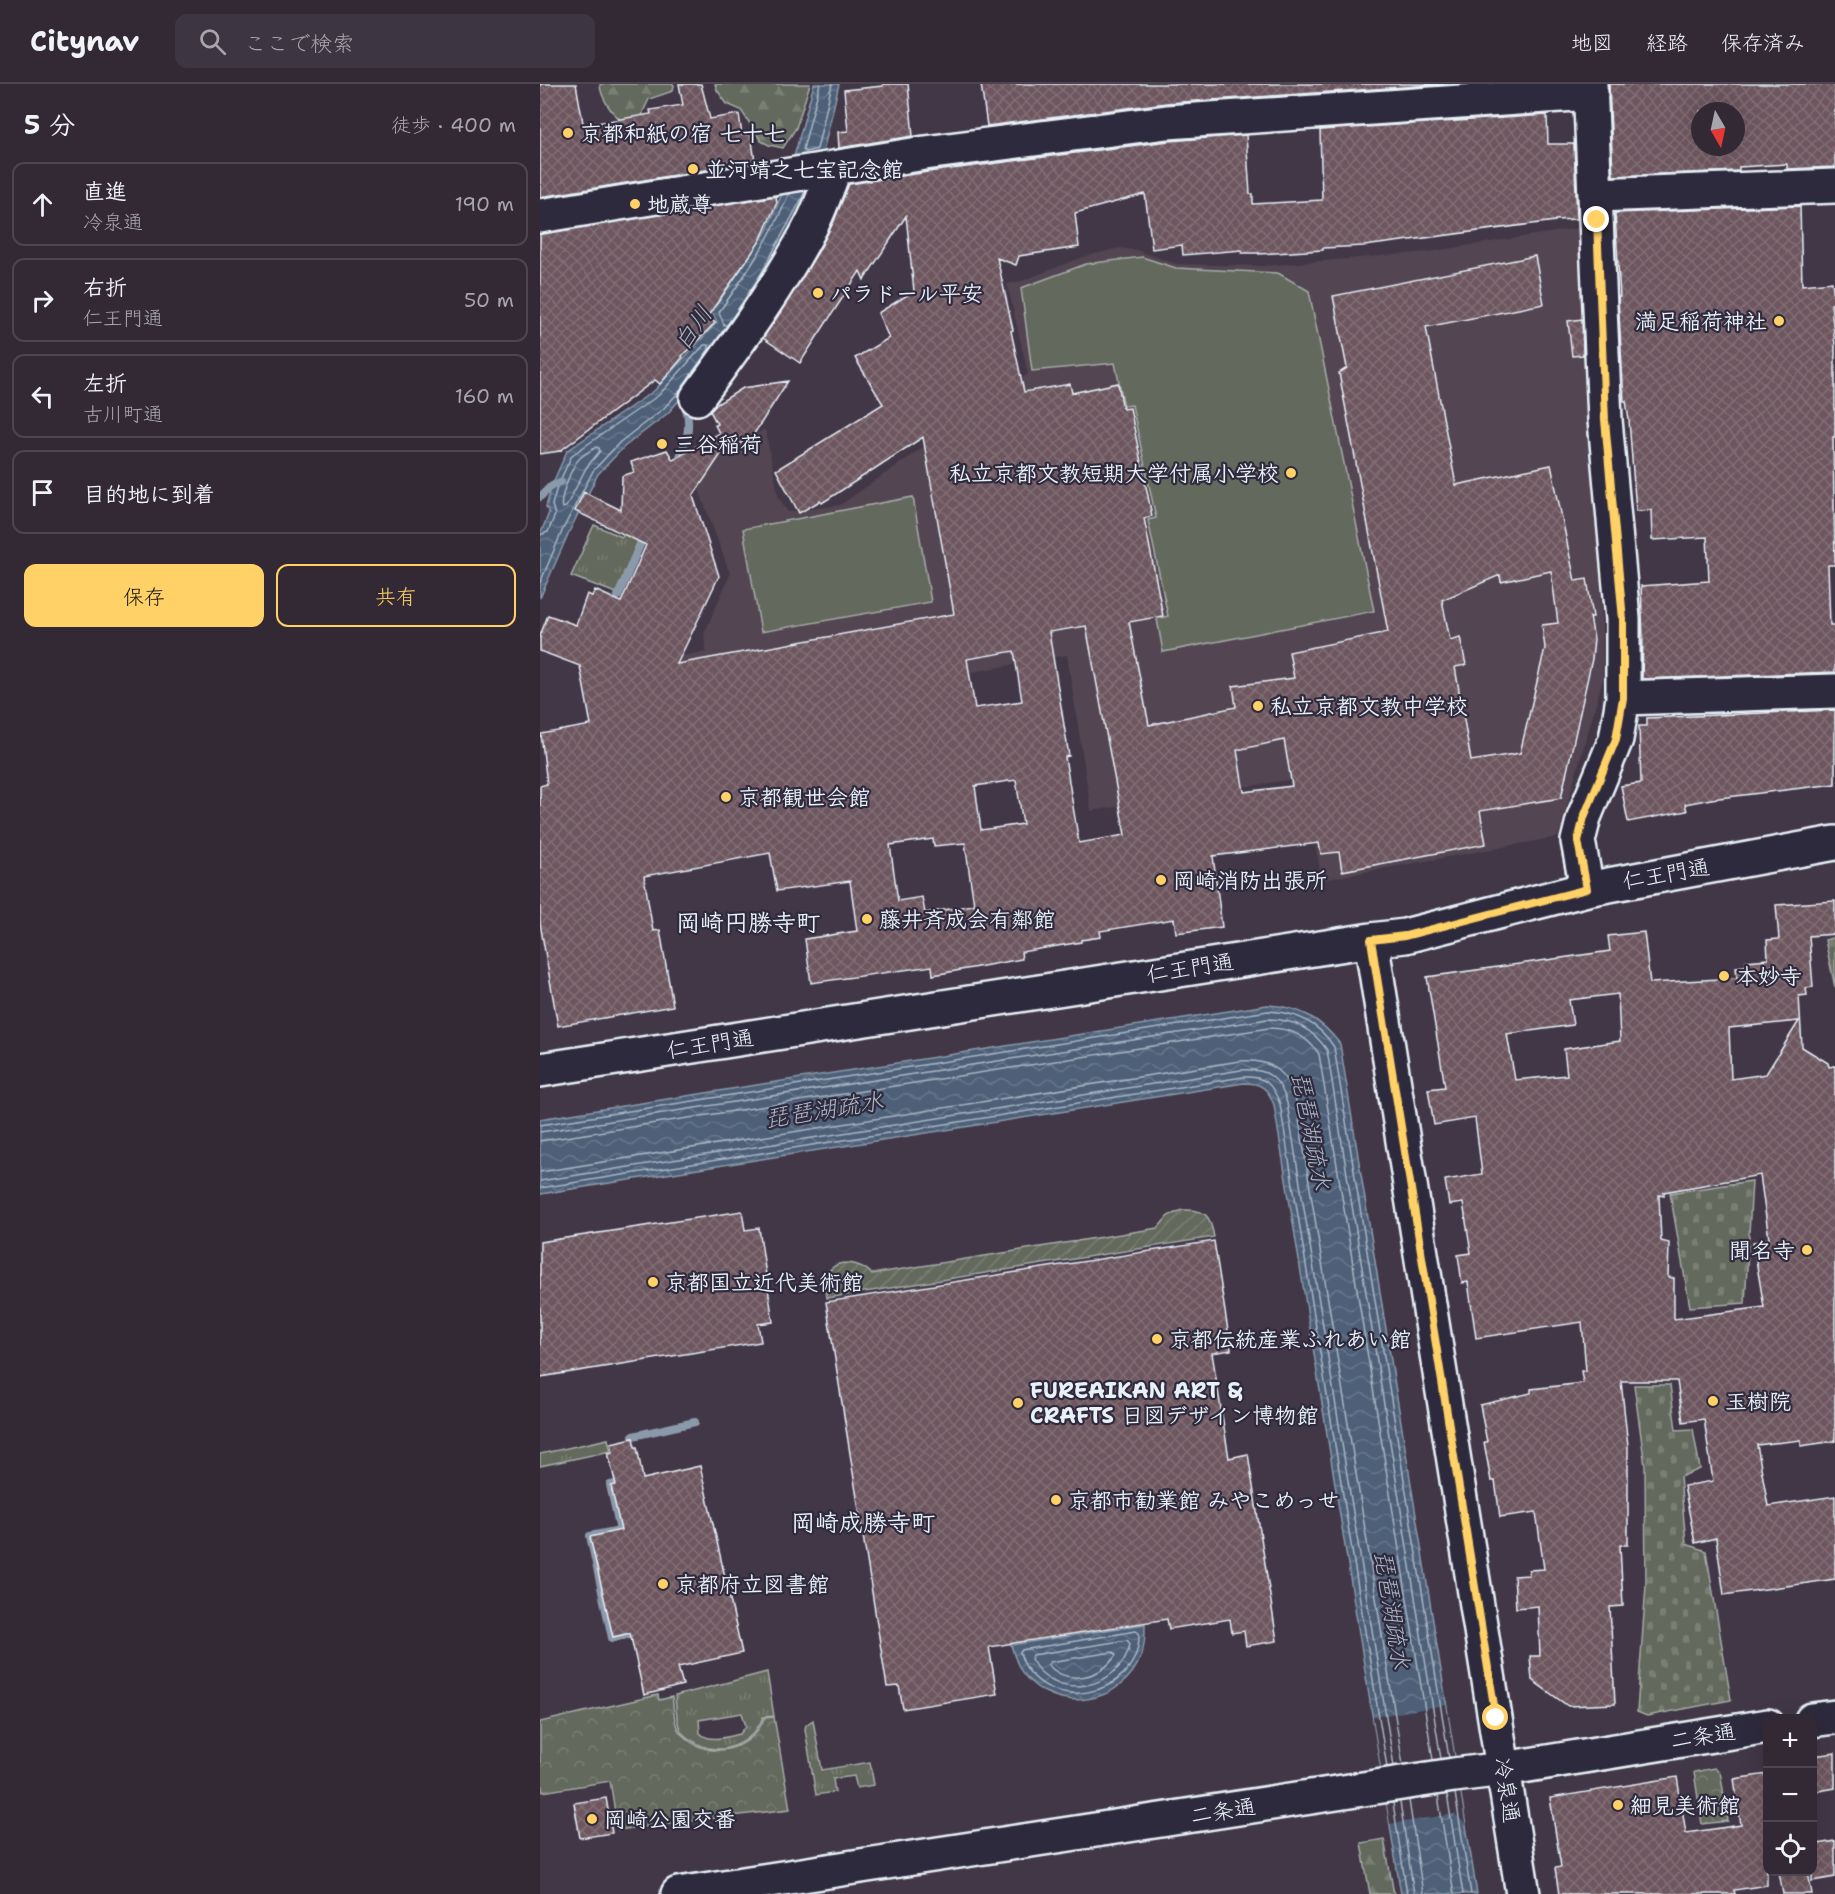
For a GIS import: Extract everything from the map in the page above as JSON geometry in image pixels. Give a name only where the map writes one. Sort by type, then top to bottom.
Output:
[{"type":"street","points":[[540,216],[926,153],[1167,122],[1590,88],[1605,420],[1623,620],[1623,698],[1616,739],[1584,817],[1578,841],[1587,889]]},
{"type":"street","points":[[697,398],[777,285],[814,219],[828,169]]},
{"type":"street","points":[[1596,195],[1835,186]]},
{"type":"street","points":[[1623,698],[1835,691]]},
{"type":"street","name":"仁王門通","points":[[540,1070],[1405,936],[1587,889],[1835,843]]},
{"type":"street","name":"冷泉通","points":[[1371,940],[1523,1894]]},
{"type":"street","points":[[1817,1719],[1835,1717]]},
{"type":"street","name":"二条通","points":[[678,1894],[1504,1769],[1763,1727]]},
{"type":"shaded area","points":[[1579,228],[1591,354],[1604,676],[1558,837],[1322,880],[1302,778],[1091,811],[1067,655],[906,684],[680,735],[669,658],[706,652],[704,634],[730,574],[699,490],[715,459],[765,429],[779,498],[788,512],[840,505],[1028,374],[1007,284],[1021,281],[1083,257],[1119,248],[1136,250],[1177,264],[1263,266],[1428,252]]},
{"type":"green space","points":[[600,84],[674,85],[673,91],[649,99],[643,112],[641,129],[627,124],[611,110],[604,99]]},
{"type":"green space","points":[[715,84],[810,84],[796,128],[783,148],[761,141],[741,110],[727,104]]},
{"type":"green space","points":[[1142,257],[1176,268],[1278,273],[1309,291],[1374,611],[1163,652],[1157,619],[1168,616],[1148,520],[1156,518],[1132,405],[1124,406],[1115,363],[1032,371],[1021,288],[1086,264]]},
{"type":"green space","points":[[913,497],[931,602],[761,632],[743,529]]},
{"type":"green space","points":[[594,525],[622,537],[627,529],[640,536],[616,593],[571,576]]},
{"type":"green space","points":[[1835,937],[1835,987],[1825,940]]},
{"type":"green space","points":[[1752,1181],[1745,1303],[1690,1307],[1670,1193]]},
{"type":"green space","points":[[1182,1210],[1202,1212],[1206,1215],[1211,1223],[1214,1237],[827,1298],[824,1286],[829,1272],[840,1264],[860,1266],[872,1274],[1158,1228],[1168,1216]]},
{"type":"green space","points":[[1634,1385],[1670,1385],[1676,1430],[1693,1429],[1700,1469],[1680,1477],[1686,1544],[1706,1551],[1731,1700],[1647,1716],[1637,1712],[1646,1585],[1645,1466]]},
{"type":"green space","points":[[608,1439],[611,1451],[540,1466],[540,1454]]},
{"type":"green space","points":[[767,1672],[774,1716],[763,1717],[751,1735],[734,1746],[724,1749],[704,1747],[682,1733],[675,1696]],"holes":[[[742,1713],[746,1726],[740,1734],[713,1739],[700,1733],[699,1720]]]},
{"type":"green space","points":[[658,1695],[659,1700],[672,1697],[675,1722],[682,1735],[701,1747],[712,1750],[734,1748],[752,1737],[764,1718],[774,1717],[790,1809],[618,1830],[610,1781],[543,1792],[540,1778],[540,1722]]},
{"type":"green space","points":[[813,1720],[822,1770],[870,1762],[874,1785],[857,1788],[854,1776],[833,1779],[835,1792],[816,1795],[805,1729],[806,1725]]},
{"type":"green space","points":[[1714,1768],[1720,1773],[1728,1821],[1702,1824],[1694,1772]]},
{"type":"green space","points":[[1384,1839],[1394,1894],[1370,1894],[1361,1843]]},
{"type":"water","points":[[814,84],[839,84],[822,156],[793,160]]},
{"type":"water","points":[[816,178],[804,208],[774,264],[682,397],[668,413],[624,447],[598,474],[540,598],[540,535],[549,513],[546,507],[552,485],[567,451],[655,390],[717,322],[712,312],[766,232],[787,182]]},
{"type":"water","name":"琵琶湖疏水","points":[[1267,1005],[1299,1011],[1317,1021],[1340,1044],[1477,1894],[1401,1894],[1274,1105],[1269,1094],[1259,1085],[1244,1083],[540,1194],[540,1119]]},
{"type":"water","points":[[1145,1624],[1141,1656],[1132,1673],[1120,1685],[1105,1694],[1088,1699],[1054,1696],[1038,1688],[1022,1672],[1011,1645]]},
{"type":"pier","points":[[1446,1705],[1465,1823],[1454,1814],[1390,1824],[1373,1717]]},
{"type":"building","points":[[540,84],[576,84],[585,125],[651,114],[650,110],[683,105],[679,84],[701,84],[710,119],[739,114],[742,135],[751,134],[755,162],[540,197]]},
{"type":"building","points":[[883,84],[908,84],[913,136],[839,148],[838,132],[848,131],[844,90],[883,86]]},
{"type":"building","points":[[981,84],[1448,84],[1166,103],[987,126]]},
{"type":"building","points":[[1609,84],[1835,84],[1835,167],[1787,169],[1787,164],[1739,167],[1739,171],[1613,176]]},
{"type":"building","points":[[1547,115],[1548,144],[1574,144],[1577,219],[1364,246],[1323,248],[1323,250],[1259,254],[1242,253],[1242,250],[1183,255],[1182,245],[1152,249],[1145,194],[1075,213],[1079,247],[1019,256],[1016,265],[997,258],[1024,392],[1070,384],[1072,393],[1118,383],[1123,409],[1130,408],[1152,516],[1144,518],[1163,616],[1129,622],[1149,725],[1236,707],[1233,686],[1294,678],[1289,652],[1388,632],[1339,373],[1347,368],[1333,296],[1535,256],[1544,304],[1426,327],[1456,485],[1551,465],[1575,581],[1587,579],[1593,617],[1590,617],[1594,639],[1592,659],[1561,798],[1480,811],[1486,844],[1342,871],[1339,852],[1321,854],[1319,843],[1213,856],[1222,927],[1176,933],[1174,919],[1100,931],[1101,937],[1021,952],[1022,959],[933,975],[932,966],[811,983],[805,939],[857,931],[850,881],[777,891],[770,853],[644,876],[653,931],[660,930],[673,1006],[558,1026],[540,923],[540,786],[547,784],[541,734],[591,725],[580,666],[540,651],[540,636],[548,615],[576,625],[587,594],[592,596],[595,590],[621,602],[646,545],[575,511],[584,492],[621,510],[622,476],[634,472],[631,462],[667,450],[673,460],[719,433],[710,411],[714,406],[743,388],[788,381],[752,437],[730,449],[727,445],[693,496],[719,576],[677,664],[954,614],[923,437],[822,503],[820,501],[799,513],[776,470],[883,404],[855,358],[889,338],[878,313],[914,291],[906,216],[864,280],[860,271],[800,363],[763,338],[818,252],[849,184],[1169,141],[1246,135],[1250,194],[1253,194],[1253,204],[1322,200],[1320,130]],"holes":[[[1551,571],[1558,623],[1542,625],[1545,648],[1520,753],[1471,761],[1455,667],[1466,665],[1460,637],[1450,640],[1442,600],[1500,575],[1501,582]],[[1086,626],[1125,835],[1079,843],[1065,757],[1069,756],[1049,632]],[[1014,651],[1022,701],[975,708],[967,659]],[[1284,740],[1292,786],[1244,792],[1237,750]],[[1016,780],[1023,824],[981,830],[975,786]],[[933,839],[934,846],[965,843],[974,905],[925,913],[922,897],[898,901],[890,845]]]},
{"type":"building","points":[[776,196],[777,202],[760,241],[708,316],[715,323],[682,356],[660,384],[655,380],[560,451],[540,454],[540,234]]},
{"type":"building","points":[[1800,206],[1802,285],[1832,282],[1835,304],[1831,304],[1835,346],[1835,437],[1833,437],[1835,565],[1828,565],[1830,625],[1835,625],[1835,672],[1642,679],[1641,586],[1709,581],[1707,537],[1652,540],[1651,510],[1636,511],[1629,420],[1626,401],[1624,401],[1615,213]]},
{"type":"building","points":[[1582,319],[1583,355],[1572,356],[1568,321]]},
{"type":"building","points":[[1835,710],[1835,784],[1711,799],[1685,804],[1687,811],[1628,822],[1621,786],[1641,783],[1639,726],[1647,726],[1647,718]]},
{"type":"building","points":[[1835,901],[1835,934],[1809,936],[1813,987],[1806,988],[1807,995],[1799,996],[1802,1047],[1828,1063],[1829,1067],[1835,1066],[1835,1441],[1801,1446],[1801,1440],[1757,1445],[1768,1506],[1835,1496],[1835,1579],[1724,1595],[1716,1538],[1695,1543],[1684,1486],[1713,1481],[1704,1419],[1683,1422],[1677,1381],[1621,1381],[1628,1446],[1628,1545],[1620,1545],[1623,1606],[1610,1607],[1615,1704],[1568,1706],[1532,1680],[1530,1656],[1540,1656],[1538,1606],[1516,1608],[1514,1576],[1529,1575],[1529,1570],[1544,1569],[1536,1512],[1500,1517],[1495,1481],[1491,1481],[1484,1442],[1487,1442],[1480,1405],[1531,1393],[1531,1389],[1583,1383],[1581,1371],[1586,1371],[1582,1322],[1476,1338],[1468,1282],[1462,1283],[1458,1255],[1471,1253],[1463,1203],[1449,1205],[1445,1180],[1482,1174],[1475,1118],[1434,1125],[1428,1089],[1445,1087],[1427,977],[1610,951],[1608,936],[1644,932],[1650,983],[1737,978],[1736,967],[1746,966],[1746,961],[1768,959],[1767,940],[1779,939],[1776,905]],"holes":[[[1618,994],[1620,1041],[1564,1049],[1567,1075],[1515,1080],[1507,1034],[1573,1025],[1569,1000]],[[1799,1021],[1766,1074],[1731,1079],[1729,1028]],[[1760,1175],[1769,1239],[1753,1242],[1764,1307],[1674,1319],[1674,1278],[1668,1277],[1669,1243],[1661,1241],[1659,1195],[1664,1196],[1664,1192]]]},
{"type":"building","name":"京都国立近代美術館","points":[[742,1211],[745,1230],[759,1228],[773,1322],[758,1324],[761,1342],[540,1377],[540,1242]]},
{"type":"building","name":"京都市勧業館 みやこめっせ","points":[[1214,1241],[1231,1350],[1212,1353],[1229,1458],[1248,1454],[1277,1641],[1246,1646],[1244,1631],[1232,1633],[1230,1619],[1169,1629],[1167,1619],[989,1647],[997,1694],[903,1709],[899,1686],[887,1687],[826,1302]]},
{"type":"building","name":"京都府立図書館","points":[[633,1438],[643,1479],[700,1466],[742,1653],[678,1667],[683,1685],[644,1695],[630,1633],[613,1637],[590,1537],[621,1530],[611,1486],[616,1485],[608,1453],[613,1452],[611,1443]]},
{"type":"building","points":[[1835,1753],[1835,1788],[1817,1791],[1817,1755]]},
{"type":"building","points":[[1763,1775],[1763,1876],[1767,1876],[1767,1885],[1734,1890],[1735,1894],[1559,1894],[1555,1868],[1561,1867],[1550,1798],[1677,1777],[1686,1833],[1741,1825],[1734,1779]]},
{"type":"building","points":[[606,1798],[612,1833],[580,1838],[574,1803]]},
{"type":"building","points":[[1835,1841],[1835,1877],[1812,1881],[1812,1876],[1817,1876],[1817,1844]]},
{"type":"building","points":[[1780,1876],[1809,1876],[1812,1894],[1783,1894]]},
{"type":"waterway","points":[[677,464],[686,441],[688,426],[684,402]]},
{"type":"waterway","points":[[540,497],[552,485],[561,482]]},
{"type":"waterway","points":[[618,596],[645,533]]},
{"type":"waterway","points":[[633,1436],[695,1422]]},
{"type":"waterway","points":[[626,1482],[610,1485],[620,1530],[590,1536],[612,1638],[630,1634]]},
{"type":"place","name":"京都和紙の宿 七十七","points":[[568,133]]},
{"type":"place","name":"並河靖之七宝記念館","points":[[693,169]]},
{"type":"place","name":"地蔵尊","points":[[635,204]]},
{"type":"place","name":"パラドール平安","points":[[818,293]]},
{"type":"place","name":"満足稲荷神社","points":[[1779,321]]},
{"type":"place","name":"三谷稲荷","points":[[662,444]]},
{"type":"place","name":"私立京都文教短期大学付属小学校","points":[[1291,473]]},
{"type":"place","name":"私立京都文教中学校","points":[[1258,706]]},
{"type":"place","name":"京都観世会館","points":[[726,797]]},
{"type":"place","name":"岡崎消防出張所","points":[[1161,880]]},
{"type":"place","name":"藤井斉成会有鄰館","points":[[867,919]]},
{"type":"place","name":"本妙寺","points":[[1724,976]]},
{"type":"place","name":"聞名寺","points":[[1807,1250]]},
{"type":"place","name":"京都国立近代美術館","points":[[653,1282]]},
{"type":"place","name":"京都伝統産業ふれあい館","points":[[1157,1339]]},
{"type":"place","name":"玉樹院","points":[[1713,1401]]},
{"type":"place","name":"FUREAIKAN ART & CRAFTS 日図デザイン博物館","points":[[1018,1403]]},
{"type":"place","name":"京都市勧業館 みやこめっせ","points":[[1056,1500]]},
{"type":"place","name":"京都府立図書館","points":[[663,1584]]},
{"type":"place","name":"細見美術館","points":[[1618,1805]]},
{"type":"place","name":"岡崎公園交番","points":[[592,1819]]},
{"type":"district","name":"岡崎円勝寺町","points":[[748,923]]},
{"type":"district","name":"岡崎成勝寺町","points":[[863,1523]]},
{"type":"route","points":[[1496,1718],[1371,940],[1405,936],[1587,889],[1578,841],[1584,817],[1616,739],[1623,698],[1623,620],[1605,420],[1597,220]]},
{"type":"water label","name":"白川","points":[[693,328]]}]
